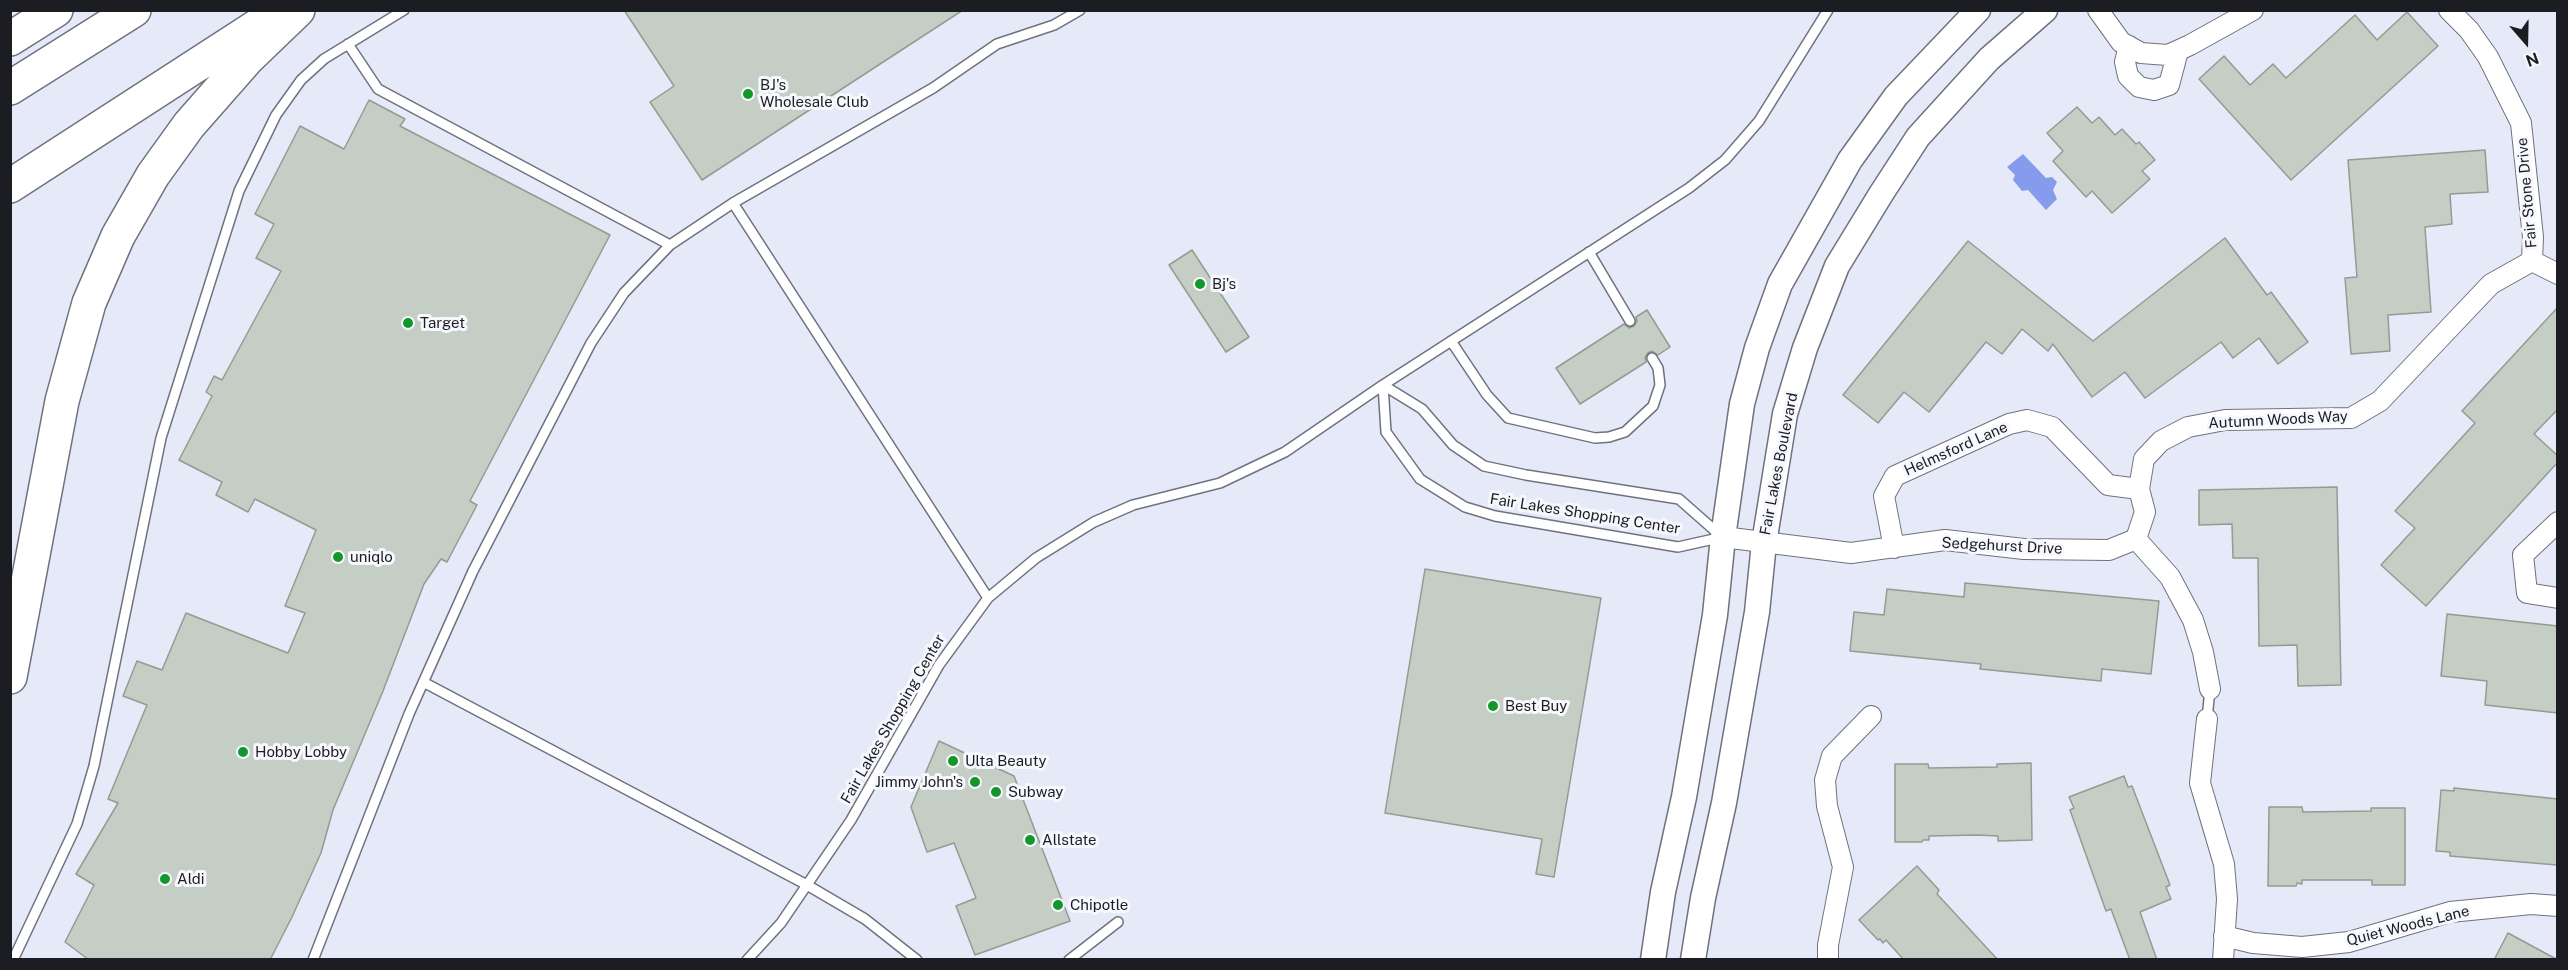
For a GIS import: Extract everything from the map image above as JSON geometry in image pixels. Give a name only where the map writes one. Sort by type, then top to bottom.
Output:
[{"type":"highway","points":[[10,39],[56,10]]},
{"type":"highway","points":[[10,88],[134,10]]},
{"type":"highway","points":[[10,186],[283,10]]},
{"type":"highway","points":[[10,677],[62,401],[74,352],[97,284],[118,236],[153,175],[189,125],[247,59],[298,10]]},
{"type":"street","points":[[1653,960],[1663,892],[1686,786],[1715,615],[1723,537],[1742,404],[1757,348],[1780,284],[1850,160],[1896,96],[1978,10]]},
{"type":"street","name":"Fair Lakes Boulevard","points":[[1694,960],[1703,898],[1724,803],[1755,624],[1764,543],[1785,414],[1805,348],[1837,266],[1918,137],[1989,59],[2045,10]]},
{"type":"street","points":[[2098,10],[2121,42],[2141,53],[2168,55],[2253,10]]},
{"type":"street","name":"Fair Stone Drive","points":[[2449,10],[2469,30],[2488,57],[2521,123],[2533,237],[2532,261],[2558,274]]},
{"type":"street","points":[[2129,46],[2125,62],[2128,76],[2139,87],[2154,90],[2169,85],[2178,51]]},
{"type":"street","name":"Autumn Woods Way","points":[[2136,539],[2145,512],[2139,489],[2144,459],[2161,441],[2188,427],[2225,420],[2351,418],[2380,401],[2491,284],[2532,261]]},
{"type":"street","name":"Helmsford Lane","points":[[1894,548],[1884,496],[1895,476],[2008,424],[2027,420],[2052,427],[2108,485],[2139,489]]},
{"type":"street","points":[[2558,522],[2523,555],[2527,593],[2558,598]]},
{"type":"street","name":"Sedgehurst Drive","points":[[1723,537],[1851,553],[1945,540],[2024,549],[2109,550],[2136,539]]},
{"type":"street","points":[[2136,539],[2170,577],[2193,620],[2203,652],[2210,689]]},
{"type":"street","points":[[1828,960],[1828,945],[1843,867],[1827,806],[1825,780],[1832,756],[1871,716]]},
{"type":"street","points":[[2207,719],[2200,783],[2224,864],[2227,899],[2223,960]]},
{"type":"street","name":"Quiet Woods Lane","points":[[2224,936],[2253,943],[2302,947],[2349,942],[2450,912],[2531,904],[2558,906]]},
{"type":"lane","points":[[13,960],[76,824],[94,766],[161,438],[239,191],[276,115],[301,80],[324,59],[404,10]]},
{"type":"lane","points":[[313,960],[407,720],[473,571],[591,343],[624,293],[670,246],[733,203],[933,88],[997,44],[1054,25],[1080,10]]},
{"type":"lane","name":"Fair Lakes Shopping Center","points":[[747,960],[781,923],[851,820],[939,665],[988,598],[1036,558],[1094,522],[1133,505],[1220,483],[1256,468],[1285,452],[1383,385],[1689,188],[1725,160],[1759,121],[1828,10]]},
{"type":"lane","points":[[348,44],[378,89],[670,246]]},
{"type":"lane","points":[[733,203],[988,598]]},
{"type":"lane","points":[[1589,252],[1630,321]]},
{"type":"lane","points":[[1451,341],[1492,402],[1508,418],[1595,438],[1625,432],[1653,406],[1660,385],[1658,368],[1652,358]]},
{"type":"lane","name":"Fair Lakes Shopping Center","points":[[1383,385],[1386,432],[1420,478],[1465,507],[1495,516],[1678,547],[1723,537]]},
{"type":"lane","name":"Fair Lakes Shopping Center","points":[[1383,385],[1422,409],[1453,446],[1484,466],[1679,500],[1723,537]]},
{"type":"lane","points":[[425,683],[807,885],[865,919],[917,960]]},
{"type":"lane","points":[[2207,719],[2210,689]]},
{"type":"lane","points":[[1070,960],[1118,922]]},
{"type":"water","points":[[2023,154],[2046,178],[2052,177],[2057,182],[2053,190],[2057,199],[2046,210],[2028,190],[2022,191],[2013,180],[2015,175],[2007,167]]},
{"type":"building","name":"BJ's Wholesale Club","points":[[624,10],[963,10],[702,180],[650,102],[674,86]]},
{"type":"building","points":[[2407,12],[2438,46],[2291,180],[2199,79],[2224,56],[2250,85],[2273,64],[2286,78],[2355,15],[2377,40]]},
{"type":"building","points":[[369,100],[405,119],[400,126],[610,235],[470,501],[477,505],[447,562],[441,559],[424,584],[383,691],[333,810],[321,853],[270,960],[89,960],[65,942],[94,885],[76,874],[118,803],[108,799],[147,705],[123,696],[137,661],[162,670],[186,613],[288,653],[305,613],[285,606],[316,530],[255,499],[248,512],[216,495],[222,482],[179,460],[212,396],[206,392],[214,376],[222,380],[281,271],[256,258],[274,224],[255,214],[300,126],[344,149]]},
{"type":"building","points":[[2077,107],[2092,123],[2099,117],[2115,135],[2122,129],[2136,144],[2139,142],[2155,160],[2142,171],[2150,179],[2112,213],[2092,191],[2086,197],[2053,161],[2063,151],[2047,133]]},
{"type":"building","points":[[2485,150],[2488,192],[2450,194],[2452,224],[2425,227],[2431,312],[2388,315],[2390,351],[2351,354],[2345,278],[2357,277],[2348,160]]},
{"type":"building","points":[[2225,238],[2267,295],[2271,292],[2308,342],[2278,364],[2259,338],[2233,358],[2221,342],[2145,398],[2125,372],[2092,397],[2053,344],[2048,351],[2022,329],[2002,354],[1986,342],[1929,412],[1904,392],[1878,423],[1843,395],[1968,241],[2093,341]]},
{"type":"building","points":[[1192,250],[1249,337],[1226,352],[1169,265]]},
{"type":"building","points":[[2558,307],[2558,409],[2534,434],[2558,456],[2558,462],[2426,606],[2381,565],[2415,528],[2395,511],[2475,423],[2462,411]]},
{"type":"building","points":[[1647,310],[1670,347],[1658,355],[1652,351],[1648,353],[1645,358],[1646,362],[1580,404],[1556,368],[1624,324],[1629,328],[1634,326],[1637,321],[1636,317]]},
{"type":"building","points":[[2337,487],[2341,685],[2298,686],[2297,645],[2259,646],[2258,558],[2233,558],[2232,524],[2199,525],[2199,490]]},
{"type":"building","name":"Best Buy","points":[[1425,569],[1601,598],[1554,877],[1536,874],[1542,839],[1385,813]]},
{"type":"building","points":[[1965,583],[2159,601],[2151,674],[2102,669],[2101,681],[1980,669],[1981,664],[1850,651],[1854,612],[1884,615],[1887,589],[1964,597]]},
{"type":"building","points":[[2447,614],[2558,626],[2558,713],[2485,705],[2487,681],[2441,676]]},
{"type":"building","points":[[939,741],[1014,776],[1070,921],[975,955],[956,906],[976,898],[954,843],[927,852],[911,807]]},
{"type":"building","points":[[2031,763],[2032,840],[1998,841],[1998,836],[1977,835],[1929,836],[1929,840],[1922,842],[1895,842],[1895,764],[1928,764],[1929,768],[1997,767],[1997,764]]},
{"type":"building","points":[[2124,776],[2128,787],[2132,786],[2170,885],[2166,887],[2171,899],[2140,912],[2157,960],[2130,960],[2111,909],[2106,911],[2070,810],[2074,808],[2069,797]]},
{"type":"building","points":[[2454,788],[2558,799],[2557,865],[2450,856],[2450,852],[2436,851],[2441,790],[2454,791]]},
{"type":"building","points":[[2269,807],[2302,807],[2303,812],[2405,808],[2405,885],[2372,885],[2372,880],[2302,880],[2302,884],[2297,883],[2296,886],[2268,886]]},
{"type":"building","points":[[1917,866],[1939,890],[1937,894],[1998,960],[1904,960],[1886,940],[1883,943],[1880,939],[1878,940],[1859,920]]},
{"type":"building","points":[[2508,933],[2558,960],[2494,960]]},
{"type":"place","name":"BJ's Wholesale Club","points":[[748,94]]},
{"type":"place","name":"Bj's","points":[[1200,284]]},
{"type":"place","name":"Target","points":[[408,323]]},
{"type":"place","name":"uniqlo","points":[[338,557]]},
{"type":"place","name":"Best Buy","points":[[1493,706]]},
{"type":"place","name":"Hobby Lobby","points":[[243,752]]},
{"type":"place","name":"Ulta Beauty","points":[[953,761]]},
{"type":"place","name":"Jimmy John's","points":[[975,782]]},
{"type":"place","name":"Subway","points":[[996,792]]},
{"type":"place","name":"Allstate","points":[[1030,840]]},
{"type":"place","name":"Aldi","points":[[165,879]]},
{"type":"place","name":"Chipotle","points":[[1058,905]]}]
